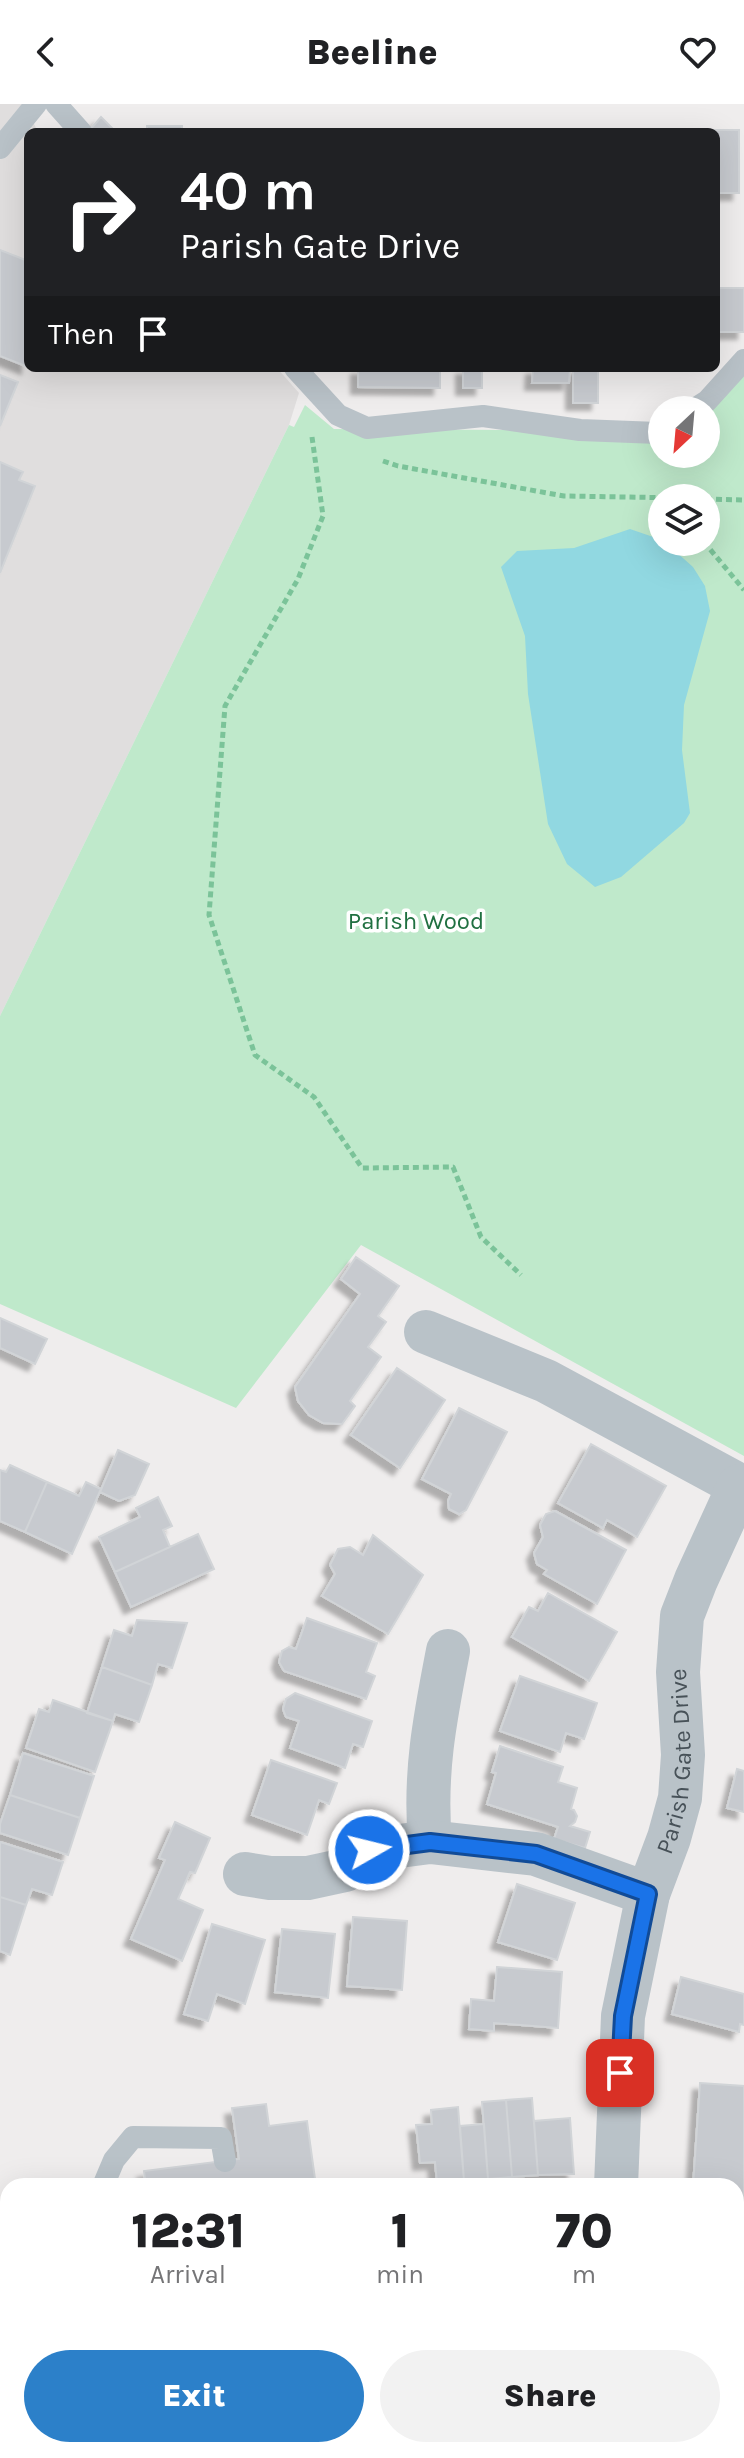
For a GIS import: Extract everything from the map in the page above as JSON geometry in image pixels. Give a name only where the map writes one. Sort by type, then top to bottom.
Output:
[{"type":"street","name":"Parish Gate Drive","points":[[426,1332],[546,1381],[742,1487],[696,1580],[682,1616],[678,1672],[683,1755],[680,1798],[648,1894],[623,2016],[616,2178]]},
{"type":"street","points":[[430,1842],[426,1802],[430,1745],[448,1651]]},
{"type":"street","points":[[245,1874],[270,1878],[308,1878],[345,1870],[369,1850],[430,1842],[536,1854],[648,1894]]},
{"type":"lane","points":[[0,148],[36,104]]},
{"type":"lane","points":[[56,104],[77,128]]},
{"type":"lane","points":[[712,396],[744,360]]},
{"type":"lane","points":[[299,372],[338,415],[367,428],[483,416],[580,430],[648,433]]},
{"type":"lane","points":[[106,2178],[114,2160],[133,2137],[221,2138],[225,2161]]},
{"type":"path","points":[[319,437],[312,431],[323,516],[298,579],[225,706],[209,915],[255,1055],[314,1097],[362,1168],[453,1167],[481,1237],[521,1275]]},
{"type":"path","points":[[383,461],[564,496],[648,497]]},
{"type":"path","points":[[720,499],[744,500]]},
{"type":"path","points":[[716,556],[744,590]]},
{"type":"shaded area","points":[[0,104],[24,104],[36,128],[24,128],[24,372],[281,372],[299,393],[289,425],[0,1016]]},
{"type":"green space","name":"Parish Wood","points":[[744,358],[744,1456],[361,1245],[236,1408],[0,1304],[0,1016],[289,425],[294,427],[305,405],[334,429],[648,431],[648,468],[720,468],[720,396],[716,396]]},
{"type":"water","points":[[630,529],[648,535],[648,556],[681,556],[693,567],[705,586],[710,611],[684,705],[682,750],[690,813],[684,823],[621,877],[595,887],[567,864],[548,824],[528,694],[525,636],[501,567],[517,551],[574,548]]},
{"type":"building","points":[[101,117],[112,128],[91,128]]},
{"type":"building","points":[[147,126],[182,126],[182,128]]},
{"type":"building","points":[[720,130],[739,130],[739,193],[720,193]]},
{"type":"building","points":[[0,250],[24,259],[24,365],[0,356]]},
{"type":"building","points":[[720,288],[744,288],[744,332],[720,332]]},
{"type":"building","points":[[358,372],[440,372],[440,388],[358,387]]},
{"type":"building","points":[[463,372],[482,372],[482,388],[463,388]]},
{"type":"building","points":[[533,372],[570,372],[569,383],[532,383]]},
{"type":"building","points":[[573,372],[598,372],[598,403],[573,403]]},
{"type":"building","points":[[0,375],[18,382],[0,426]]},
{"type":"building","points":[[0,462],[23,472],[19,480],[35,486],[0,573]]},
{"type":"building","points":[[356,1257],[399,1286],[378,1316],[386,1322],[368,1347],[381,1357],[350,1401],[355,1406],[342,1424],[323,1423],[309,1415],[298,1401],[295,1387],[360,1294],[341,1279]]},
{"type":"building","points":[[0,1318],[47,1339],[35,1364],[0,1348]]},
{"type":"building","points":[[397,1368],[445,1400],[400,1468],[351,1435]]},
{"type":"building","points":[[459,1408],[507,1432],[466,1510],[459,1514],[449,1509],[451,1494],[422,1479]]},
{"type":"building","points":[[591,1444],[666,1486],[637,1537],[607,1520],[603,1528],[558,1503]]},
{"type":"building","points":[[118,1450],[149,1464],[135,1495],[119,1501],[100,1492]]},
{"type":"building","points":[[10,1465],[47,1482],[25,1532],[0,1521],[0,1470],[6,1472]]},
{"type":"building","points":[[47,1482],[79,1496],[86,1482],[101,1489],[72,1554],[25,1532]]},
{"type":"building","points":[[158,1497],[172,1526],[163,1530],[170,1547],[115,1572],[99,1537],[140,1517],[136,1508]]},
{"type":"building","points":[[555,1511],[626,1550],[597,1604],[544,1574],[547,1570],[537,1564],[534,1553],[543,1537],[540,1525],[546,1514]]},
{"type":"building","points":[[198,1534],[214,1569],[131,1607],[115,1572]]},
{"type":"building","points":[[373,1535],[423,1575],[388,1634],[322,1596],[335,1574],[330,1565],[338,1549],[350,1547],[363,1555]]},
{"type":"building","points":[[548,1593],[617,1632],[589,1681],[512,1637],[529,1607],[538,1611]]},
{"type":"building","points":[[307,1618],[377,1643],[366,1672],[375,1676],[366,1699],[284,1671],[279,1662],[282,1651],[289,1647],[296,1649]]},
{"type":"building","points":[[137,1620],[187,1623],[172,1668],[158,1664],[152,1685],[102,1667],[114,1630],[132,1636]]},
{"type":"building","points":[[102,1667],[152,1685],[139,1722],[115,1714],[113,1721],[87,1713]]},
{"type":"building","points":[[520,1676],[597,1703],[584,1739],[566,1733],[560,1752],[500,1731]]},
{"type":"building","points":[[295,1693],[372,1721],[363,1747],[353,1744],[345,1768],[290,1748],[299,1721],[286,1717],[283,1709],[286,1699]]},
{"type":"building","points":[[53,1700],[113,1721],[95,1772],[26,1748],[39,1709],[49,1712]]},
{"type":"building","points":[[500,1746],[563,1767],[558,1782],[577,1788],[571,1809],[577,1816],[570,1826],[590,1832],[585,1848],[554,1839],[558,1827],[487,1804]]},
{"type":"building","points":[[23,1753],[94,1776],[80,1818],[10,1795]]},
{"type":"building","points":[[271,1760],[337,1783],[329,1804],[319,1800],[307,1835],[252,1815]]},
{"type":"building","points":[[737,1769],[744,1771],[744,1812],[727,1808]]},
{"type":"building","points":[[10,1795],[80,1818],[68,1855],[0,1833]]},
{"type":"building","points":[[175,1822],[210,1838],[195,1873],[190,1872],[178,1899],[203,1910],[182,1961],[131,1939],[165,1860],[159,1858]]},
{"type":"building","points":[[0,1842],[63,1862],[52,1895],[32,1889],[26,1905],[0,1897]]},
{"type":"building","points":[[517,1884],[575,1903],[557,1960],[498,1942]]},
{"type":"building","points":[[0,1897],[26,1905],[10,1955],[0,1951]]},
{"type":"building","points":[[353,1917],[407,1921],[402,1990],[347,1986]]},
{"type":"building","points":[[212,1924],[265,1940],[245,2004],[217,1994],[208,2021],[184,2014]]},
{"type":"building","points":[[282,1929],[335,1934],[328,1998],[275,1992]]},
{"type":"building","points":[[497,1967],[562,1972],[558,2028],[494,2023],[494,2031],[469,2029],[471,1999],[494,2001]]},
{"type":"building","points":[[681,1977],[744,1994],[744,2025],[740,2024],[739,2032],[672,2014]]},
{"type":"building","points":[[700,2083],[744,2086],[744,2178],[694,2178]]},
{"type":"building","points":[[532,2098],[538,2175],[512,2177],[506,2100]]},
{"type":"building","points":[[506,2100],[512,2177],[488,2178],[482,2102]]},
{"type":"building","points":[[266,2104],[269,2126],[307,2121],[315,2178],[145,2178],[144,2171],[239,2159],[232,2108]]},
{"type":"building","points":[[458,2107],[464,2178],[437,2178],[435,2162],[420,2163],[416,2125],[432,2124],[431,2110]]},
{"type":"building","points":[[570,2118],[574,2174],[538,2175],[534,2121]]},
{"type":"building","points":[[484,2124],[488,2178],[464,2178],[460,2126]]},
{"type":"route","points":[[369,1850],[430,1842],[536,1854],[648,1894],[623,2016],[620,2073]]}]
